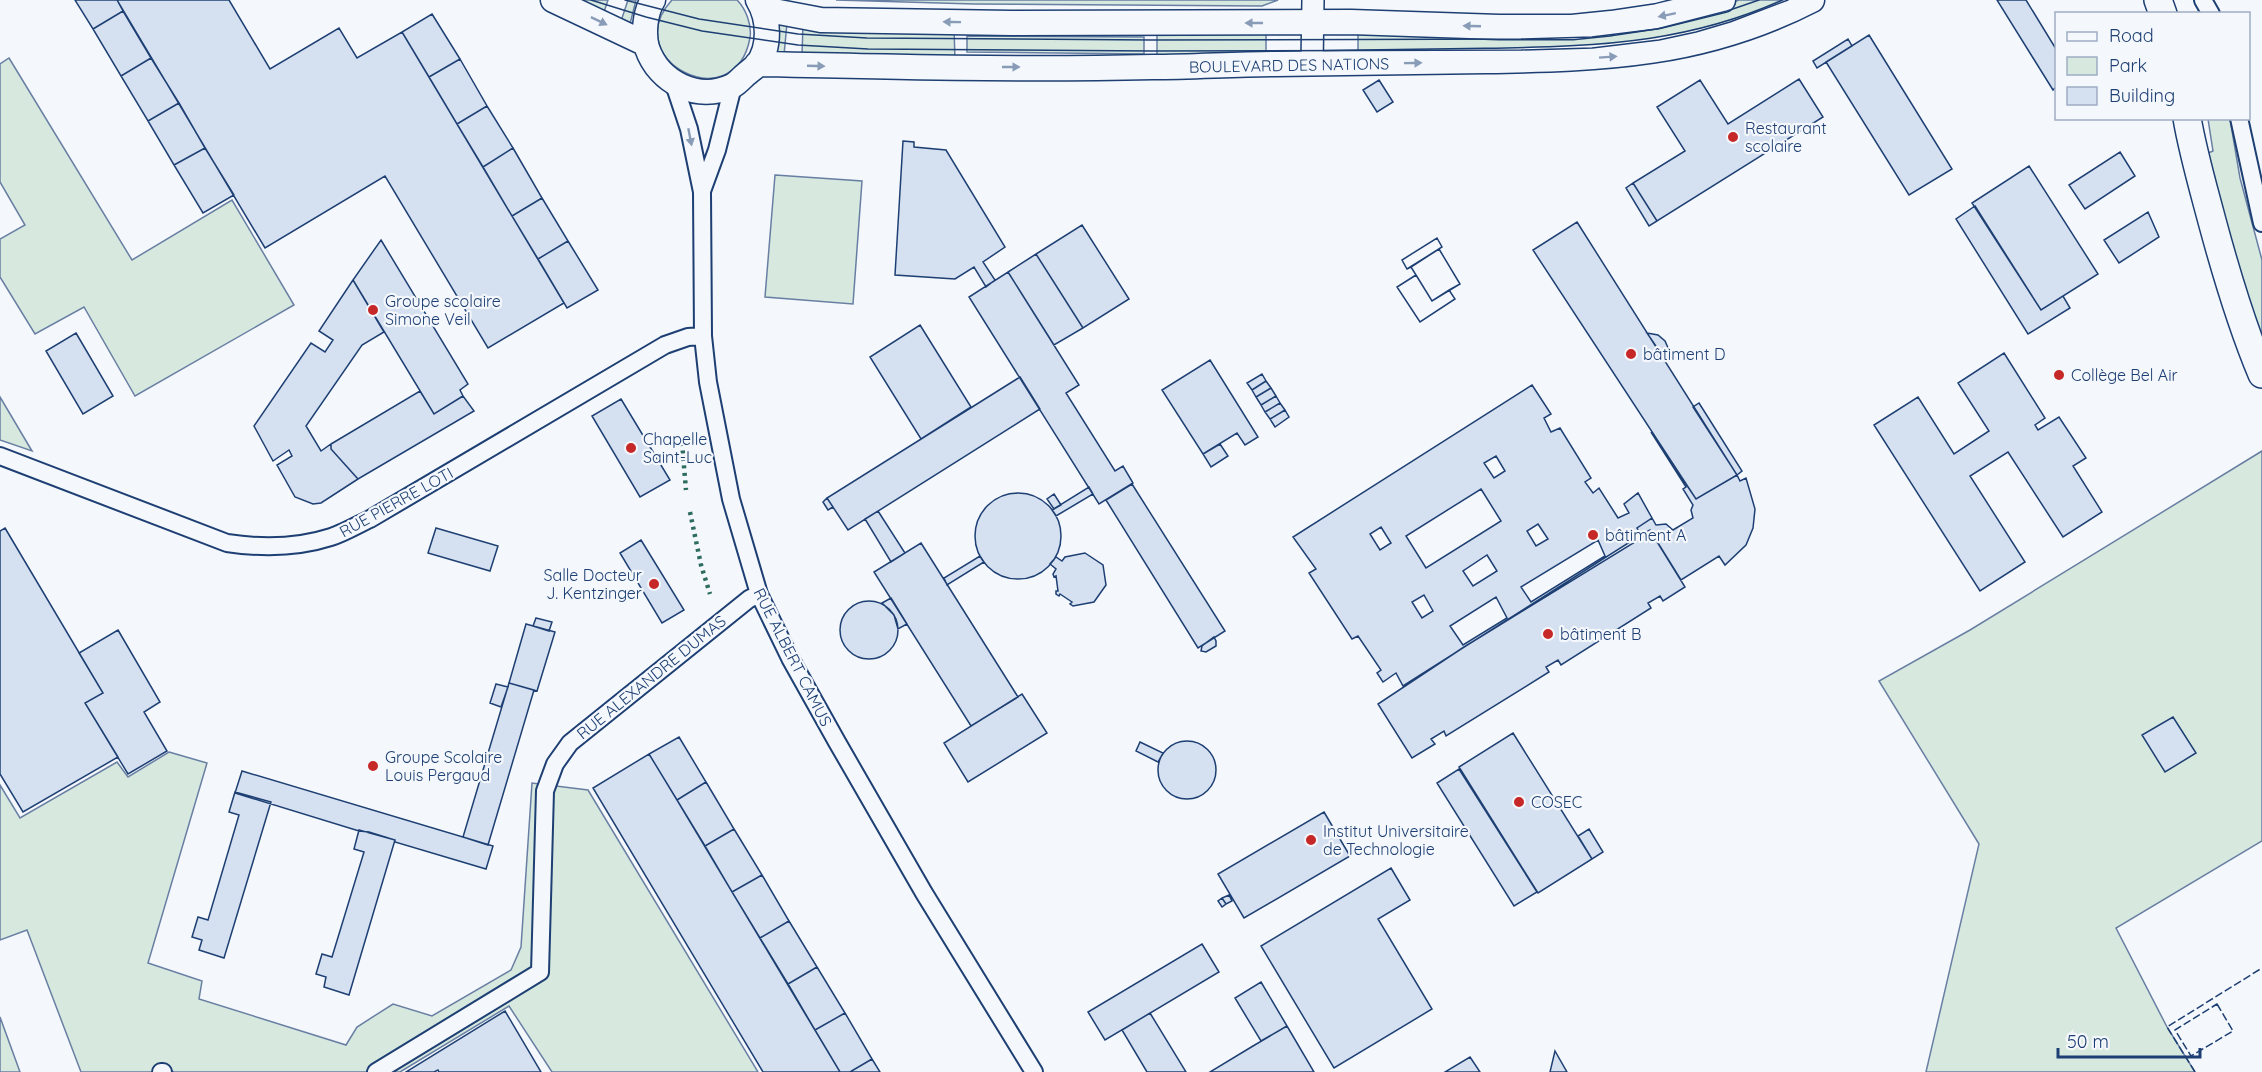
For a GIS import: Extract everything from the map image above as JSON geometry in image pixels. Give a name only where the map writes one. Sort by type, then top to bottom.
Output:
[{"type":"main road","points":[[552,0],[646,44]]},
{"type":"main road","points":[[654,0],[646,17],[646,44],[651,59],[661,73],[674,84],[704,92],[733,86],[758,64],[766,45],[767,31],[761,4],[821,20],[1011,23],[1313,11],[1499,27],[1572,27],[1658,16],[1723,0]]},
{"type":"main road","name":"BOULEVARD DES NATIONS","points":[[758,64],[1132,68],[1542,60],[1624,56],[1693,44],[1730,34],[1774,18],[1812,0]]},
{"type":"main road","points":[[2187,120],[2192,146],[2227,273],[2262,374]]},
{"type":"street","points":[[1312,64],[1313,11]]},
{"type":"street","name":"RUE ALBERT CAMUS","points":[[674,84],[689,129],[702,192],[703,336],[708,382],[726,478],[759,594],[790,658],[837,742],[924,893],[1034,1072]]},
{"type":"street","name":"RUE ALBERT CAMUS","points":[[702,192],[717,150],[733,86]]},
{"type":"street","points":[[2239,120],[2262,223]]},
{"type":"street","name":"RUE PIERRE LOTI","points":[[0,456],[227,543],[256,547],[297,544],[332,537],[370,519],[665,345],[703,336]]},
{"type":"street","name":"RUE ALEXANDRE DUMAS","points":[[376,1072],[540,972],[545,791],[555,764],[570,743],[749,599],[759,594]]},
{"type":"green space","points":[[567,0],[608,0],[603,15]]},
{"type":"green space","points":[[628,0],[636,0],[629,28],[620,24]]},
{"type":"green space","points":[[672,0],[737,0],[748,18],[750,28],[750,38],[740,63],[723,75],[704,78],[684,72],[668,60],[659,42],[659,22]]},
{"type":"green space","points":[[836,0],[1278,0],[1262,6],[974,4]]},
{"type":"green space","points":[[1739,0],[1801,0],[1663,46],[1358,58],[1358,29],[1400,30],[1725,5]]},
{"type":"green space","points":[[779,22],[787,23],[784,55],[776,55]]},
{"type":"green space","points":[[803,24],[954,27],[955,61],[802,55]]},
{"type":"green space","points":[[1157,29],[1266,30],[1266,58],[1157,61]]},
{"type":"green space","points":[[967,36],[1144,37],[1144,54],[967,52]]},
{"type":"green space","points":[[9,58],[132,260],[232,200],[294,305],[135,396],[84,307],[35,334],[0,277],[0,239],[25,225],[0,182],[0,64]]},
{"type":"green space","points":[[2208,120],[2230,120],[2240,178],[2262,260],[2262,341],[2250,309],[2206,154],[2213,151]]},
{"type":"green space","points":[[775,175],[862,181],[853,304],[765,297]]},
{"type":"green space","points":[[0,397],[32,451],[0,440]]},
{"type":"green space","points":[[2262,451],[2262,841],[2116,928],[2167,1027],[2195,1072],[1926,1072],[1979,844],[1879,681],[1970,630]]},
{"type":"green space","points":[[169,752],[207,763],[148,963],[202,981],[199,999],[346,1045],[357,1027],[393,1004],[432,1016],[511,970],[521,947],[532,783],[588,790],[758,1072],[552,1072],[509,1006],[400,1072],[174,1072],[162,1063],[154,1072],[81,1072],[27,930],[0,940],[0,785],[20,818],[117,762],[128,777]]},
{"type":"green space","points":[[0,1017],[20,1072],[0,1072]]},
{"type":"building","points":[[75,0],[117,0],[123,11],[93,29]]},
{"type":"building","points":[[117,0],[229,0],[270,69],[339,28],[357,58],[402,32],[564,303],[488,348],[385,176],[265,248]]},
{"type":"building","points":[[1997,0],[2026,0],[2055,47],[2055,88],[2053,90]]},
{"type":"building","points":[[123,11],[151,58],[121,76],[93,29]]},
{"type":"building","points":[[432,14],[460,59],[429,77],[402,32]]},
{"type":"building","points":[[1869,35],[1952,169],[1909,195],[1826,62]]},
{"type":"building","points":[[1848,39],[1852,46],[1817,68],[1813,61]]},
{"type":"building","points":[[151,58],[179,103],[148,121],[121,76]]},
{"type":"building","points":[[460,59],[487,106],[457,124],[429,77]]},
{"type":"building","name":"Restaurant scolaire","points":[[1799,79],[1823,117],[1657,221],[1633,183],[1685,151],[1657,107],[1700,80],[1728,124]]},
{"type":"building","points":[[1379,80],[1393,102],[1377,112],[1363,90]]},
{"type":"building","points":[[179,103],[205,148],[174,165],[148,121]]},
{"type":"building","points":[[487,106],[513,148],[483,167],[457,124]]},
{"type":"building","points":[[903,141],[914,142],[914,147],[946,150],[1005,247],[983,262],[995,280],[986,287],[974,267],[955,279],[895,275]]},
{"type":"building","points":[[205,148],[234,195],[203,213],[174,165]]},
{"type":"building","points":[[513,148],[542,198],[512,216],[483,167]]},
{"type":"building","points":[[2120,152],[2135,176],[2085,209],[2069,185]]},
{"type":"building","points":[[2029,166],[2098,274],[2041,310],[1972,203]]},
{"type":"building","points":[[1633,183],[1657,221],[1649,226],[1626,188]]},
{"type":"building","points":[[542,198],[568,241],[538,259],[512,216]]},
{"type":"building","points":[[1975,206],[2041,310],[2063,296],[2070,308],[2028,334],[1956,219]]},
{"type":"building","points":[[2148,212],[2159,237],[2119,263],[2104,240]]},
{"type":"building","name":"bâtiment D","points":[[1577,222],[1737,475],[1696,499],[1533,250]]},
{"type":"building","points":[[1082,225],[1129,299],[1083,328],[1036,254]]},
{"type":"building","points":[[1437,238],[1442,247],[1407,269],[1402,260]]},
{"type":"building","points":[[1437,238],[1442,247],[1439,249],[1460,284],[1449,290],[1455,299],[1420,322],[1397,287],[1416,275],[1411,267],[1407,269],[1402,260]]},
{"type":"building","points":[[381,240],[468,384],[460,390],[463,396],[434,414],[353,280]]},
{"type":"building","points":[[568,241],[598,290],[567,308],[538,259]]},
{"type":"building","points":[[1439,249],[1460,284],[1432,301],[1411,267]]},
{"type":"building","points":[[1036,254],[1083,328],[1054,345],[1008,272]]},
{"type":"building","points":[[1008,272],[1079,385],[1066,393],[1115,471],[1123,466],[1133,483],[1099,504],[969,297]]},
{"type":"building","points":[[1416,275],[1432,301],[1449,290],[1455,299],[1420,322],[1397,287]]},
{"type":"building","points":[[353,280],[384,332],[362,345],[306,426],[321,451],[331,444],[331,449],[358,479],[321,503],[313,504],[295,497],[277,465],[292,456],[289,450],[273,461],[254,426],[311,343],[325,352],[333,340],[319,331]]},
{"type":"building","points":[[920,325],[971,407],[921,439],[870,357]]},
{"type":"building","points":[[76,333],[113,396],[83,414],[46,351]]},
{"type":"building","points":[[1647,333],[1658,335],[1665,341],[1669,350],[1666,361]]},
{"type":"building","points":[[2004,353],[2045,418],[2035,425],[2038,430],[2059,417],[2086,458],[2073,466],[2102,512],[2063,537],[2008,452],[1970,476],[2025,562],[1980,591],[1874,425],[1918,397],[1954,454],[1989,431],[1958,383]]},
{"type":"building","points":[[1210,360],[1258,437],[1245,445],[1237,433],[1203,454],[1162,390]]},
{"type":"building","points":[[1262,374],[1266,381],[1252,390],[1247,383]]},
{"type":"building","points":[[1020,377],[1040,409],[848,530],[827,498]]},
{"type":"building","points":[[1266,381],[1271,388],[1256,397],[1252,390]]},
{"type":"building","name":"bâtiment A","points":[[1532,385],[1551,414],[1544,418],[1551,432],[1560,428],[1591,478],[1585,482],[1593,493],[1599,488],[1618,518],[1629,513],[1624,504],[1638,493],[1652,518],[1637,528],[1641,535],[1403,686],[1396,673],[1383,682],[1377,673],[1381,670],[1358,636],[1352,639],[1309,573],[1316,569],[1293,537]],"holes":[[[1496,456],[1505,471],[1494,478],[1484,463]],[[1481,489],[1501,521],[1426,568],[1406,536]],[[1538,524],[1548,539],[1536,546],[1527,531]],[[1381,527],[1391,543],[1380,550],[1370,534]],[[1598,540],[1605,556],[1531,602],[1521,587]],[[1487,555],[1497,571],[1473,586],[1463,571]],[[1424,595],[1433,611],[1422,618],[1412,602]],[[1496,597],[1507,618],[1463,645],[1450,626]]]},
{"type":"building","points":[[1271,388],[1276,396],[1261,405],[1256,397]]},
{"type":"building","points":[[420,391],[434,414],[463,396],[474,411],[358,479],[331,449],[331,444]]},
{"type":"building","points":[[1276,396],[1280,403],[1265,412],[1261,405]]},
{"type":"building","name":"Chapelle Saint-Luc","points":[[621,399],[670,480],[640,497],[592,416]]},
{"type":"building","points":[[1280,403],[1285,410],[1270,419],[1265,412]]},
{"type":"building","points":[[1699,403],[1742,471],[1737,475],[1693,407]]},
{"type":"building","points":[[1285,410],[1289,417],[1275,427],[1270,419]]},
{"type":"building","points":[[1651,432],[1696,499],[1737,475],[1740,481],[1746,478],[1755,509],[1753,528],[1746,545],[1725,565],[1719,556],[1681,580],[1650,530],[1641,535],[1637,528],[1652,518],[1656,525],[1666,524],[1673,530],[1693,518],[1691,510],[1693,505],[1683,489],[1686,487]]},
{"type":"building","points":[[1220,444],[1228,456],[1211,467],[1203,454]]},
{"type":"building","points":[[1132,484],[1225,631],[1198,648],[1106,500]]},
{"type":"building","points":[[1089,487],[1093,494],[1056,516],[1052,510]]},
{"type":"building","points":[[1018,493],[1042,500],[1054,512],[1061,536],[1054,560],[1042,572],[1018,579],[994,572],[982,560],[975,536],[982,512],[994,500]]},
{"type":"building","points":[[1054,494],[1061,505],[1054,509],[1047,499]]},
{"type":"building","points":[[827,498],[833,507],[828,510],[823,502]]},
{"type":"building","points":[[878,511],[905,553],[891,562],[865,519]]},
{"type":"building","points":[[5,528],[103,693],[85,703],[118,757],[23,812],[0,774],[0,531]]},
{"type":"building","points":[[436,528],[498,546],[490,571],[428,553]]},
{"type":"building","name":"bâtiment B","points":[[1651,532],[1685,587],[1663,601],[1660,596],[1648,603],[1651,608],[1561,665],[1558,660],[1546,667],[1549,672],[1446,736],[1444,731],[1431,739],[1435,744],[1412,758],[1378,704],[1464,647]]},
{"type":"building","points":[[641,540],[684,610],[662,623],[620,553]]},
{"type":"building","points":[[921,543],[1018,697],[971,726],[874,572]]},
{"type":"building","points":[[1085,553],[1103,565],[1106,585],[1094,602],[1073,606],[1070,604],[1072,602],[1056,594],[1058,591],[1056,576],[1054,577],[1053,574],[1056,569],[1050,564],[1056,557],[1062,561],[1065,557]]},
{"type":"building","points":[[980,556],[984,562],[947,585],[944,578]]},
{"type":"building","points":[[891,598],[907,624],[898,629],[894,615],[882,603]]},
{"type":"building","points":[[869,601],[880,603],[893,614],[898,630],[896,641],[885,654],[869,659],[858,657],[845,646],[840,630],[842,619],[853,606]]},
{"type":"building","points":[[536,618],[552,622],[549,631],[533,626]]},
{"type":"building","points":[[526,624],[555,632],[537,691],[509,683]]},
{"type":"building","points":[[118,630],[160,702],[144,712],[167,751],[128,774],[85,703],[103,693],[79,653]]},
{"type":"building","points":[[1214,637],[1216,646],[1206,652],[1201,651],[1202,646]]},
{"type":"building","points":[[509,683],[534,690],[488,845],[463,837]]},
{"type":"building","points":[[496,684],[508,687],[501,707],[490,703]]},
{"type":"building","points":[[1022,694],[1047,733],[968,782],[944,743]]},
{"type":"building","points":[[2173,717],[2196,753],[2165,772],[2142,735]]},
{"type":"building","name":"COSEC","points":[[1513,733],[1592,859],[1538,893],[1459,767]]},
{"type":"building","points":[[679,737],[706,782],[677,800],[649,754]]},
{"type":"building","points":[[1181,741],[1193,741],[1208,749],[1216,764],[1216,776],[1208,791],[1193,799],[1181,799],[1166,791],[1158,776],[1158,764],[1166,749]]},
{"type":"building","points":[[1140,742],[1163,753],[1158,762],[1136,751]]},
{"type":"building","points":[[649,754],[840,1072],[763,1072],[593,788]]},
{"type":"building","points":[[1459,769],[1537,892],[1514,906],[1437,783]]},
{"type":"building","points":[[242,771],[493,846],[486,869],[235,793]]},
{"type":"building","points":[[706,782],[734,829],[705,846],[677,800]]},
{"type":"building","points":[[235,792],[271,802],[224,958],[199,950],[202,940],[192,937],[198,917],[208,920],[239,815],[229,812]]},
{"type":"building","points":[[1324,812],[1350,856],[1244,918],[1218,874]]},
{"type":"building","points":[[734,829],[762,875],[732,892],[705,846]]},
{"type":"building","points":[[1589,829],[1603,852],[1592,859],[1578,836]]},
{"type":"building","points":[[359,830],[395,840],[349,995],[324,987],[326,977],[316,974],[322,954],[332,957],[364,852],[354,849]]},
{"type":"building","points":[[1391,868],[1410,900],[1378,919],[1432,1009],[1334,1068],[1261,946]]},
{"type":"building","points":[[762,875],[789,921],[760,938],[732,892]]},
{"type":"building","points":[[1229,895],[1232,901],[1226,904],[1222,898]]},
{"type":"building","points":[[1222,898],[1226,904],[1222,907],[1218,901]]},
{"type":"building","points":[[789,921],[817,967],[788,984],[760,938]]},
{"type":"building","points":[[1202,944],[1219,972],[1105,1040],[1088,1012]]},
{"type":"building","points":[[817,967],[845,1013],[815,1030],[788,984]]},
{"type":"building","points":[[1261,982],[1287,1026],[1261,1041],[1235,998]]},
{"type":"building","points":[[505,1011],[541,1072],[439,1072],[438,1070],[406,1072]]},
{"type":"building","points":[[845,1013],[872,1059],[850,1072],[840,1072],[815,1030]]},
{"type":"building","points":[[1150,1013],[1186,1072],[1147,1072],[1122,1030]]},
{"type":"building","points":[[1287,1026],[1314,1072],[1210,1072],[1253,1046]]},
{"type":"building","points":[[1555,1051],[1567,1072],[1550,1072]]},
{"type":"building","points":[[1470,1057],[1480,1072],[1445,1072]]},
{"type":"building","points":[[872,1059],[880,1072],[850,1072]]},
{"type":"tram line","points":[[591,0],[702,31],[798,45],[868,49],[1152,51],[1592,48],[1659,40],[1696,32],[1788,0]]},
{"type":"tram line","points":[[625,0],[699,19],[798,34],[867,38],[1152,40],[1592,37],[1657,29],[1727,11],[1759,0]]},
{"type":"hedge","points":[[682,443],[686,490]]},
{"type":"hedge","points":[[690,512],[701,565],[710,594]]},
{"type":"fence","points":[[2195,1072],[2167,1027],[2262,968]]},
{"type":"fence","points":[[2217,1004],[2233,1031],[2191,1056],[2175,1030],[2217,1004]]},
{"type":"place","name":"Restaurant scolaire","points":[[1733,137]]},
{"type":"place","name":"Groupe scolaire Simone Veil","points":[[373,310]]},
{"type":"place","name":"bâtiment D","points":[[1631,354]]},
{"type":"place","name":"Collège Bel Air","points":[[2059,375]]},
{"type":"place","name":"Chapelle Saint-Luc","points":[[631,448]]},
{"type":"place","name":"bâtiment A","points":[[1593,535]]},
{"type":"place","name":"Salle Docteur J. Kentzinger","points":[[654,584]]},
{"type":"place","name":"bâtiment B","points":[[1548,634]]},
{"type":"place","name":"Groupe Scolaire Louis Pergaud","points":[[373,766]]},
{"type":"place","name":"COSEC","points":[[1519,802]]},
{"type":"place","name":"Institut Universitaire de Technologie","points":[[1311,840]]}]
